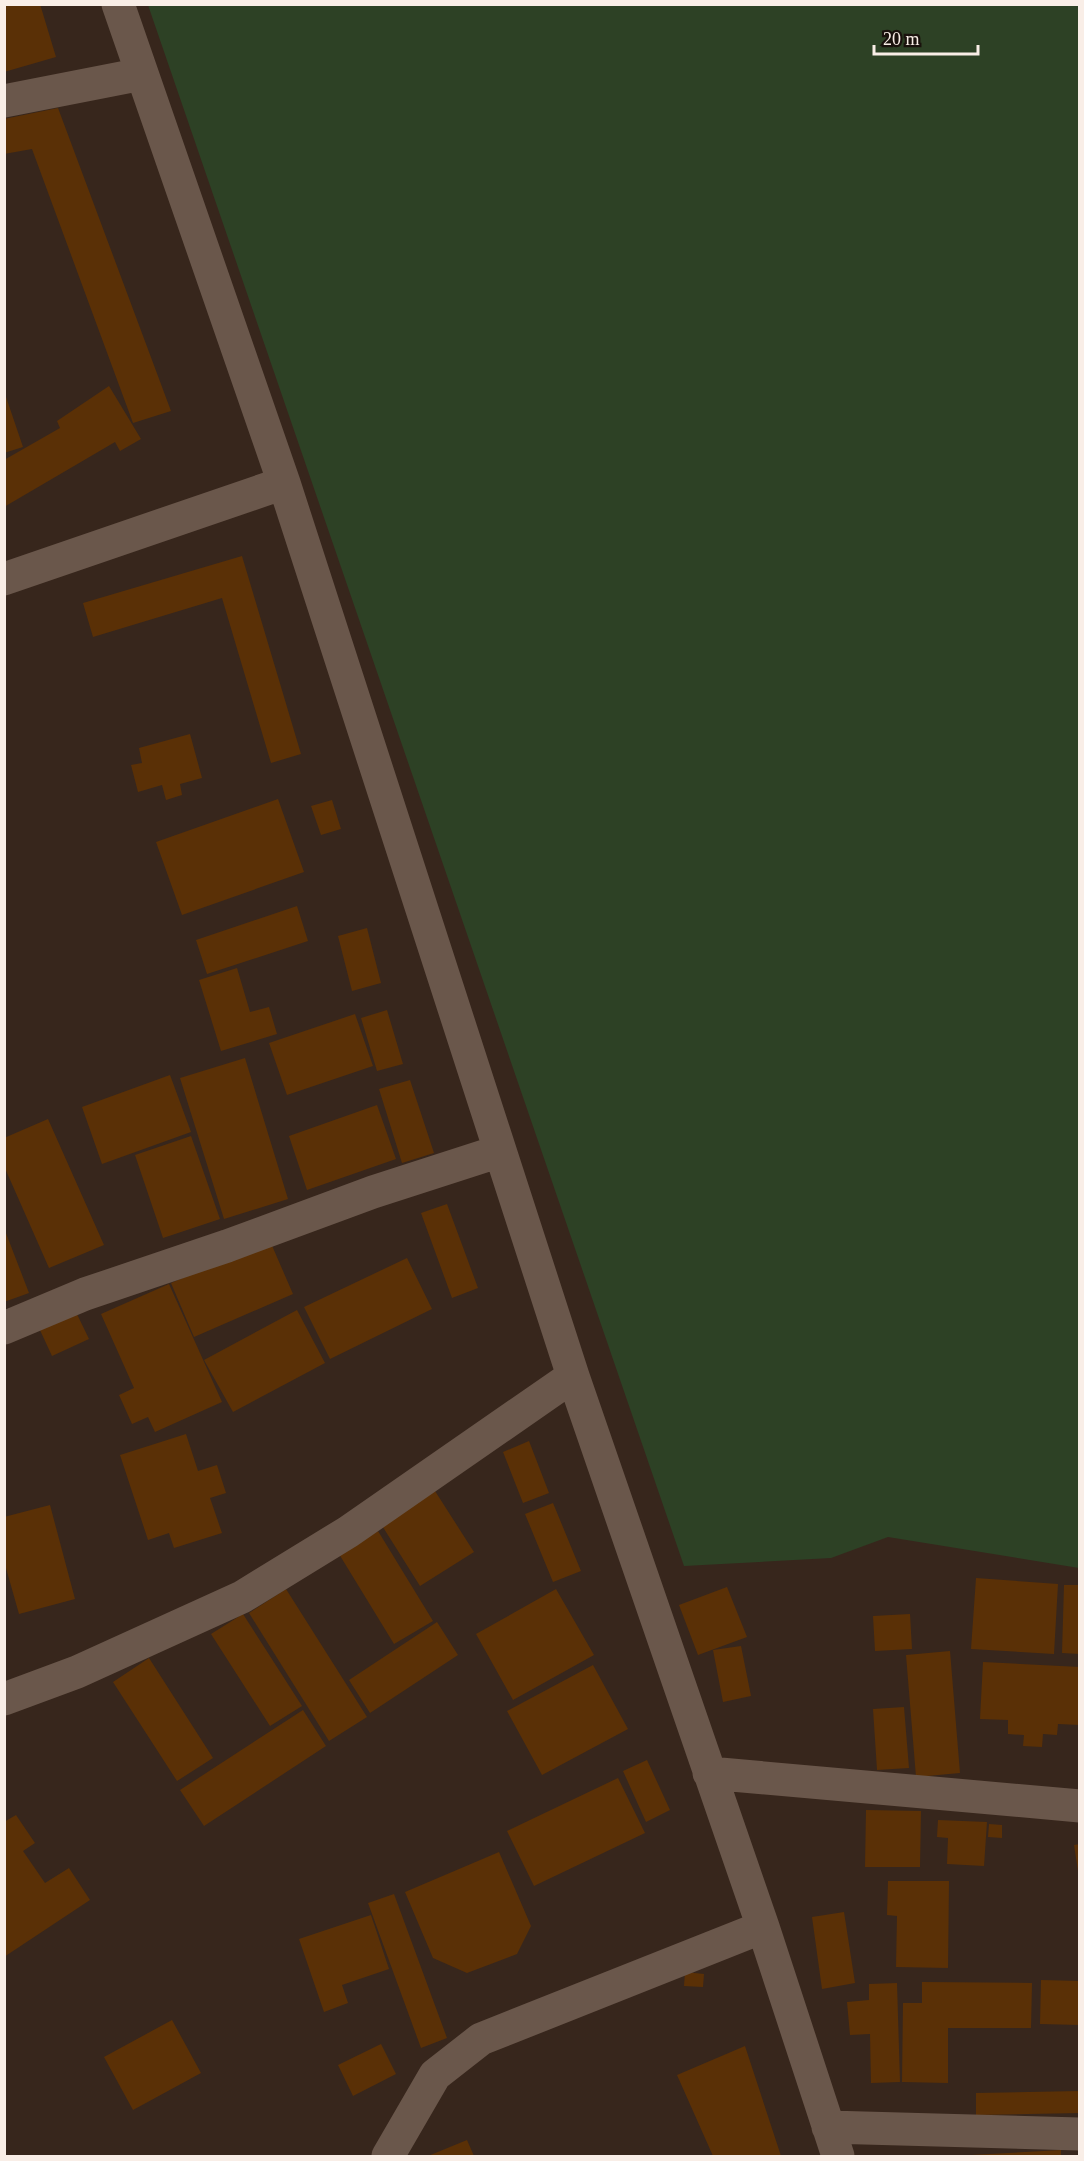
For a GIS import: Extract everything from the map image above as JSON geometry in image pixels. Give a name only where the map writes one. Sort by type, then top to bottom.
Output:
[{"type":"street","points":[[118,4],[284,483],[573,1376],[763,1927],[833,2142],[1080,2134]]},
{"type":"street","points":[[4,101],[142,74]]},
{"type":"street","points":[[4,579],[284,483]]},
{"type":"street","points":[[4,1328],[86,1294],[227,1246],[373,1192],[500,1151]]},
{"type":"street","points":[[4,1699],[77,1672],[242,1598],[348,1533],[573,1376]]},
{"type":"street","points":[[709,1773],[1080,1806]]},
{"type":"street","points":[[388,2157],[435,2075],[481,2039],[763,1927]]},
{"type":"green space","points":[[148,5],[1079,5],[1079,1568],[888,1537],[831,1558],[684,1566]]},
{"type":"building","points":[[4,4],[40,4],[56,57],[4,72]]},
{"type":"building","points":[[58,108],[171,411],[133,423],[32,149],[4,154],[4,119]]},
{"type":"building","points":[[109,386],[141,439],[120,451],[115,442],[4,507],[4,460],[60,428],[57,421]]},
{"type":"building","points":[[4,391],[23,447],[4,453]]},
{"type":"building","points":[[242,556],[301,754],[271,763],[222,598],[93,637],[83,603]]},
{"type":"building","points":[[190,734],[202,778],[180,784],[182,795],[166,800],[162,785],[138,792],[131,765],[142,763],[139,748]]},
{"type":"building","points":[[278,799],[304,872],[182,915],[156,842]]},
{"type":"building","points":[[332,800],[341,829],[321,835],[311,806]]},
{"type":"building","points":[[297,906],[308,941],[207,974],[196,940]]},
{"type":"building","points":[[367,928],[381,983],[352,991],[338,936]]},
{"type":"building","points":[[237,968],[250,1012],[269,1007],[277,1034],[221,1051],[199,980]]},
{"type":"building","points":[[387,1010],[403,1064],[377,1071],[361,1018]]},
{"type":"building","points":[[355,1014],[373,1066],[287,1095],[269,1043]]},
{"type":"building","points":[[245,1058],[288,1199],[224,1219],[180,1078]]},
{"type":"building","points":[[170,1075],[191,1132],[102,1164],[82,1107]]},
{"type":"building","points":[[410,1080],[434,1153],[402,1163],[379,1089]]},
{"type":"building","points":[[377,1105],[396,1159],[307,1190],[289,1136]]},
{"type":"building","points":[[48,1119],[104,1245],[49,1268],[4,1166],[4,1138]]},
{"type":"building","points":[[191,1136],[220,1219],[163,1238],[135,1155]]},
{"type":"building","points":[[447,1204],[478,1288],[452,1298],[421,1213]]},
{"type":"building","points":[[4,1228],[29,1293],[4,1302]]},
{"type":"building","points":[[270,1241],[293,1294],[194,1337],[171,1283]]},
{"type":"building","points":[[407,1258],[432,1309],[330,1359],[304,1307]]},
{"type":"building","points":[[169,1284],[222,1402],[155,1432],[148,1417],[132,1424],[119,1395],[134,1388],[101,1314]]},
{"type":"building","points":[[75,1310],[89,1339],[52,1356],[39,1328]]},
{"type":"building","points":[[297,1310],[325,1363],[233,1412],[204,1360]]},
{"type":"building","points":[[186,1434],[198,1471],[217,1465],[226,1493],[210,1498],[222,1533],[174,1548],[169,1533],[148,1540],[120,1455]]},
{"type":"building","points":[[529,1441],[549,1493],[523,1503],[503,1452]]},
{"type":"building","points":[[435,1491],[474,1552],[420,1586],[381,1524]]},
{"type":"building","points":[[553,1503],[581,1571],[553,1582],[525,1514]]},
{"type":"building","points":[[50,1505],[75,1599],[19,1614],[6,1568],[4,1569],[4,1517]]},
{"type":"building","points":[[378,1531],[433,1621],[394,1644],[339,1554]]},
{"type":"building","points":[[976,1578],[1058,1584],[1054,1654],[971,1649]]},
{"type":"building","points":[[1064,1585],[1080,1585],[1080,1654],[1062,1653]]},
{"type":"building","points":[[727,1587],[747,1637],[698,1655],[679,1605]]},
{"type":"building","points":[[286,1589],[367,1717],[329,1741],[249,1613]]},
{"type":"building","points":[[556,1589],[594,1655],[513,1700],[476,1634]]},
{"type":"building","points":[[243,1614],[302,1706],[270,1726],[211,1634]]},
{"type":"building","points":[[910,1614],[912,1649],[875,1651],[873,1616]]},
{"type":"building","points":[[437,1622],[458,1655],[370,1713],[349,1680]]},
{"type":"building","points":[[741,1646],[751,1696],[723,1702],[713,1650]]},
{"type":"building","points":[[950,1651],[960,1773],[916,1777],[906,1655]]},
{"type":"building","points":[[149,1658],[213,1758],[177,1781],[113,1682]]},
{"type":"building","points":[[983,1662],[1080,1667],[1080,1725],[1058,1724],[1057,1735],[1043,1734],[1042,1747],[1023,1746],[1024,1735],[1008,1734],[1008,1720],[980,1719]]},
{"type":"building","points":[[593,1665],[628,1729],[542,1775],[507,1711]]},
{"type":"building","points":[[904,1707],[909,1768],[877,1770],[873,1709]]},
{"type":"building","points":[[303,1710],[326,1746],[204,1826],[180,1790]]},
{"type":"building","points":[[647,1760],[670,1810],[646,1822],[623,1771]]},
{"type":"building","points":[[618,1778],[645,1833],[534,1886],[507,1831]]},
{"type":"building","points":[[866,1810],[921,1811],[920,1867],[865,1867]]},
{"type":"building","points":[[16,1815],[35,1843],[23,1851],[45,1883],[69,1868],[90,1900],[4,1957],[4,1822]]},
{"type":"building","points":[[938,1820],[987,1822],[984,1866],[947,1864],[948,1838],[937,1837]]},
{"type":"building","points":[[989,1824],[1002,1825],[1002,1838],[988,1837]]},
{"type":"building","points":[[1080,1844],[1080,1871],[1078,1871],[1074,1845]]},
{"type":"building","points":[[499,1852],[531,1926],[517,1954],[467,1973],[433,1958],[405,1892]]},
{"type":"building","points":[[888,1881],[949,1881],[948,1968],[896,1967],[897,1916],[887,1915]]},
{"type":"building","points":[[394,1894],[447,2038],[421,2048],[368,1903]]},
{"type":"building","points":[[844,1912],[855,1983],[822,1989],[812,1917]]},
{"type":"building","points":[[371,1915],[389,1969],[342,1985],[348,2003],[324,2012],[299,1939]]},
{"type":"building","points":[[685,1972],[704,1974],[703,1987],[684,1986]]},
{"type":"building","points":[[1041,1980],[1080,1981],[1080,2025],[1040,2024]]},
{"type":"building","points":[[922,1982],[1032,1983],[1031,2028],[948,2028],[948,2083],[902,2082],[903,2003],[922,2003]]},
{"type":"building","points":[[897,1983],[900,2082],[871,2083],[870,2034],[850,2035],[847,2002],[869,2000],[869,1984]]},
{"type":"building","points":[[172,2020],[201,2073],[133,2110],[104,2057]]},
{"type":"building","points":[[381,2044],[396,2074],[353,2096],[338,2065]]},
{"type":"building","points":[[745,2046],[781,2156],[713,2156],[677,2075]]},
{"type":"building","points":[[1080,2091],[1080,2113],[976,2115],[976,2093]]},
{"type":"building","points":[[467,2140],[474,2156],[428,2156]]},
{"type":"building","points":[[1061,2150],[1061,2156],[971,2155]]}]
